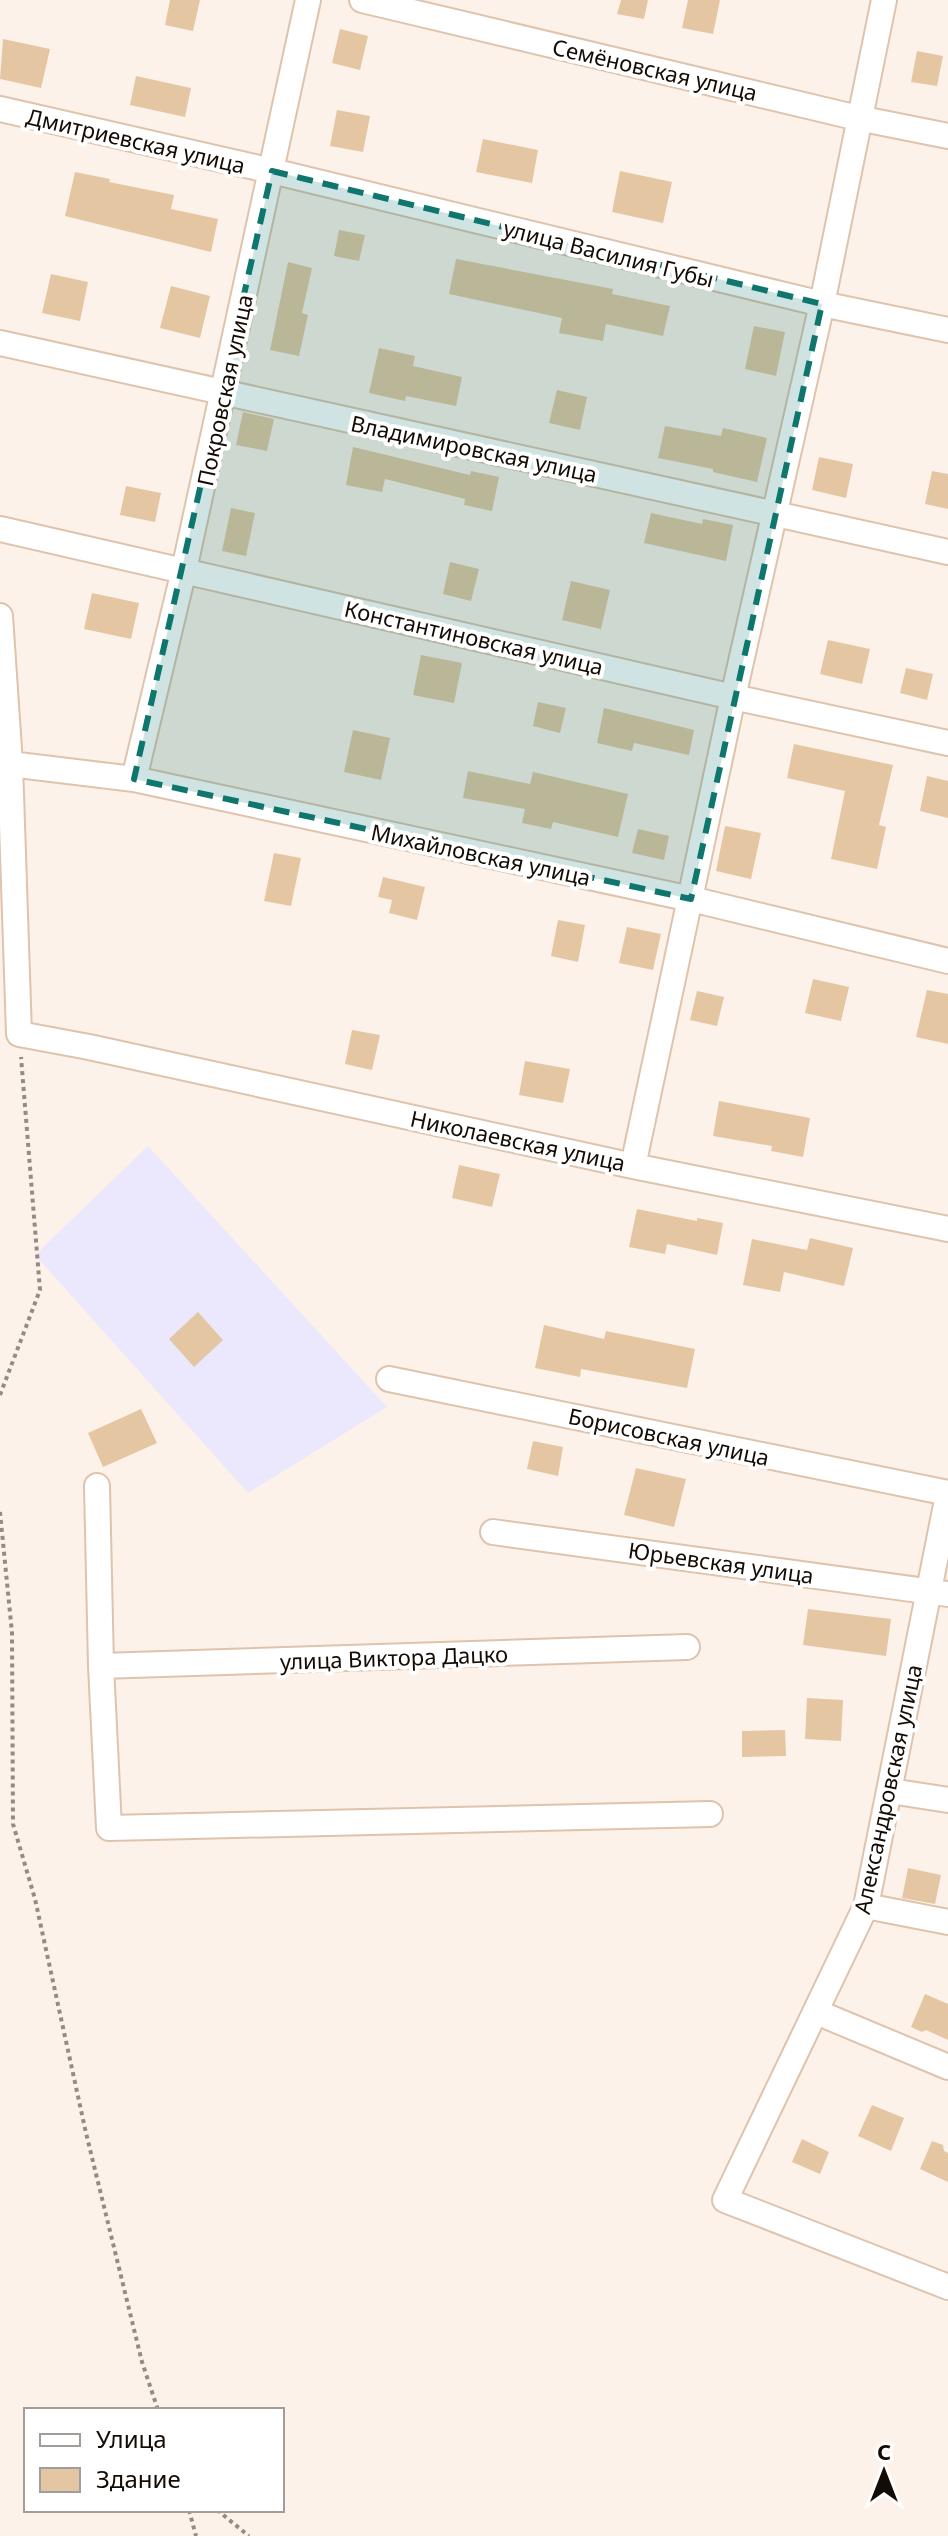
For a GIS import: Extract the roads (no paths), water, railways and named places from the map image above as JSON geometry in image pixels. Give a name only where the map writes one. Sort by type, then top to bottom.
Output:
[{"type":"street","name":"Покровская улица","points":[[134,779],[184,570],[308,0]]},
{"type":"street","name":"Семёновская улица","points":[[362,0],[858,118],[948,136]]},
{"type":"street","points":[[633,1166],[733,697],[822,304],[884,0]]},
{"type":"street","name":"Дмитриевская улица","points":[[0,109],[272,171]]},
{"type":"street","name":"улица Василия Губы","points":[[272,171],[822,304],[948,330]]},
{"type":"street","name":"Владимировская улица","points":[[0,343],[948,552]]},
{"type":"street","name":"Константиновская улица","points":[[0,529],[733,697],[948,743]]},
{"type":"street","points":[[0,616],[10,764]]},
{"type":"street","name":"Михайловская улица","points":[[10,764],[134,779],[691,899],[948,961]]},
{"type":"street","name":"Николаевская улица","points":[[10,764],[19,1034],[633,1166],[948,1229]]},
{"type":"street","name":"Борисовская улица","points":[[389,1379],[948,1494]]},
{"type":"street","points":[[97,1486],[109,1828],[710,1814]]},
{"type":"street","name":"Александровская улица","points":[[948,1494],[939,1592],[890,1791],[866,1906],[725,2200],[948,2287]]},
{"type":"street","name":"Юрьевская улица","points":[[493,1532],[939,1592]]},
{"type":"street","name":"улица Виктора Дацко","points":[[101,1666],[687,1647]]},
{"type":"street","points":[[890,1791],[948,1800]]},
{"type":"street","points":[[866,1906],[948,1922]]},
{"type":"street","points":[[826,2016],[948,2067]]}]
